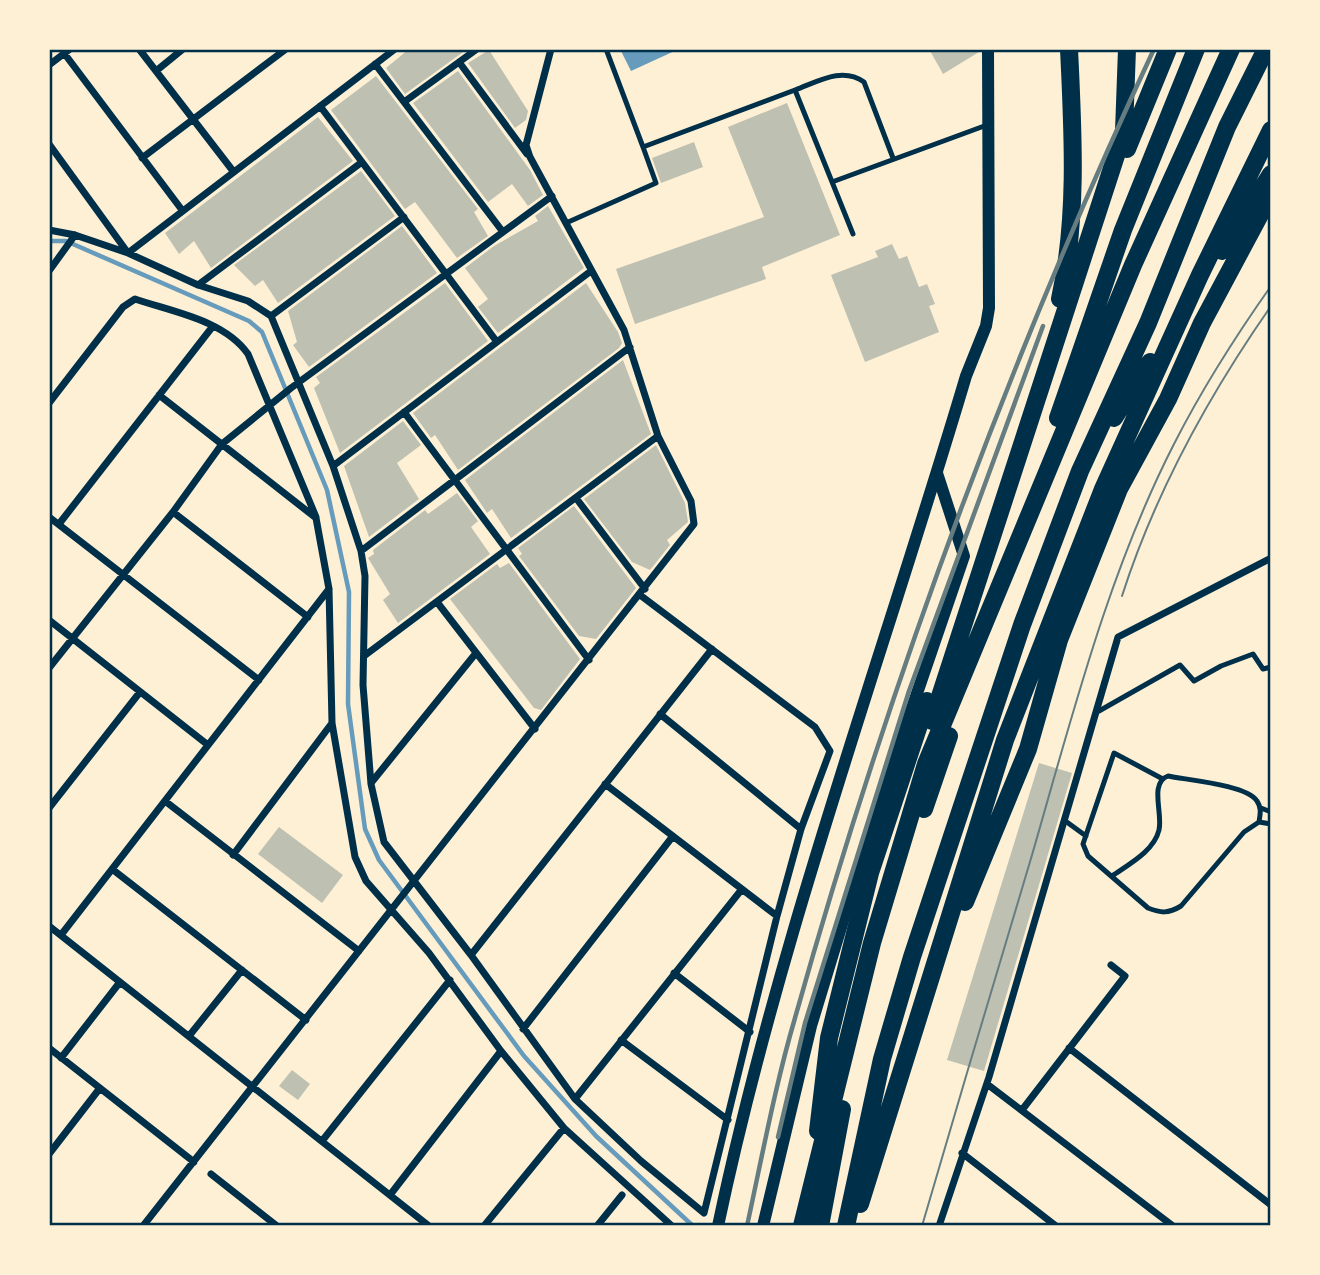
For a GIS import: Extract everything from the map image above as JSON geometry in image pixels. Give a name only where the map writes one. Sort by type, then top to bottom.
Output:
[{"type":"highway","points":[[818,1159],[818,1113],[829,1038],[870,873],[972,562],[1049,349],[1066,273],[1073,169],[1069,49]]},
{"type":"highway","points":[[820,1226],[885,879],[902,814],[1124,131],[1126,49]]},
{"type":"highway","points":[[1096,223],[1168,49]]},
{"type":"highway","points":[[853,1050],[908,856],[1122,230],[1196,49]]},
{"type":"highway","points":[[802,1226],[872,943],[926,764],[1133,265],[1231,49]]},
{"type":"highway","points":[[846,1226],[883,1059],[912,957],[1022,625],[1080,471],[1148,323],[1227,127],[1266,49]]},
{"type":"highway","points":[[853,1226],[1005,740],[1103,489],[1200,275],[1271,130]]},
{"type":"highway","points":[[1080,471],[1271,174]]},
{"type":"highway","points":[[919,1015],[1028,748],[1059,640],[1118,489],[1168,399],[1202,323],[1271,194]]},
{"type":"street","points":[[139,49],[233,172]]},
{"type":"street","points":[[156,71],[183,49]]},
{"type":"street","points":[[142,158],[286,49]]},
{"type":"street","points":[[128,253],[395,49]]},
{"type":"street","points":[[404,102],[477,49]]},
{"type":"street","points":[[530,157],[526,145],[551,49]]},
{"type":"street","points":[[718,1226],[740,1122],[784,962],[966,376],[986,326],[989,308],[988,49]]},
{"type":"street","points":[[49,65],[67,51],[182,211]]},
{"type":"street","points":[[143,1226],[690,532],[695,512],[657,436],[630,347],[530,157],[459,62]]},
{"type":"street","points":[[375,64],[502,232]]},
{"type":"street","points":[[320,106],[497,342]]},
{"type":"street","points":[[49,144],[128,253]]},
{"type":"street","points":[[198,285],[362,162]]},
{"type":"street","points":[[49,668],[173,512],[222,444],[274,401],[552,196]]},
{"type":"street","points":[[271,316],[404,217]]},
{"type":"street","points":[[49,230],[71,241],[128,253],[198,285],[248,301],[271,316],[294,386],[333,466],[361,551],[365,576],[364,656],[370,784],[384,842],[471,955],[575,1099],[641,1161],[704,1213],[777,916],[802,829],[830,751],[815,726],[712,649],[643,592],[576,498]]},
{"type":"street","points":[[49,271],[71,241]]},
{"type":"street","points":[[333,466],[591,271]]},
{"type":"street","points":[[49,403],[123,307],[135,299],[213,326],[239,342],[274,401],[316,518],[329,589],[332,723],[355,857],[366,881],[394,907],[501,1051],[564,1128],[672,1226]]},
{"type":"street","points":[[59,524],[213,326]]},
{"type":"street","points":[[361,551],[630,347]]},
{"type":"street","points":[[159,395],[316,518]]},
{"type":"street","points":[[404,412],[589,660]]},
{"type":"street","points":[[364,656],[657,436]]},
{"type":"street","points":[[763,1226],[814,1013],[874,819],[964,556],[937,473]]},
{"type":"street","points":[[173,512],[308,617]]},
{"type":"street","points":[[49,517],[259,680]]},
{"type":"street","points":[[939,1226],[987,1084],[1064,820],[1099,711],[1116,641],[1122,633],[1271,558]]},
{"type":"street","points":[[61,935],[329,589]]},
{"type":"street","points":[[437,602],[535,729]]},
{"type":"street","points":[[49,620],[208,745]]},
{"type":"street","points":[[471,955],[712,649]]},
{"type":"street","points":[[370,784],[476,653]]},
{"type":"street","points":[[49,808],[140,692]]},
{"type":"street","points":[[660,714],[802,829]]},
{"type":"street","points":[[233,855],[332,723]]},
{"type":"street","points":[[605,784],[777,916]]},
{"type":"street","points":[[165,801],[359,951]]},
{"type":"street","points":[[523,1029],[673,836]]},
{"type":"street","points":[[112,869],[306,1020]]},
{"type":"street","points":[[575,1099],[742,889]]},
{"type":"street","points":[[49,926],[429,1226]]},
{"type":"street","points":[[1022,1110],[1125,976],[1111,965]]},
{"type":"street","points":[[189,1036],[242,970]]},
{"type":"street","points":[[674,973],[750,1032]]},
{"type":"street","points":[[322,1141],[450,980]]},
{"type":"street","points":[[61,1058],[120,982]]},
{"type":"street","points":[[621,1040],[728,1120]]},
{"type":"street","points":[[49,1048],[194,1162]]},
{"type":"street","points":[[1069,1048],[1271,1205]]},
{"type":"street","points":[[390,1195],[501,1051]]},
{"type":"street","points":[[987,1084],[1173,1226]]},
{"type":"street","points":[[49,1154],[100,1088]]},
{"type":"street","points":[[484,1226],[564,1128]]},
{"type":"street","points":[[962,1153],[1056,1226]]},
{"type":"street","points":[[211,1174],[277,1226]]},
{"type":"street","points":[[597,1226],[622,1195]]},
{"type":"lane","points":[[566,223],[656,183],[606,49]]},
{"type":"lane","points":[[643,147],[838,74],[855,75],[864,82],[893,158]]},
{"type":"lane","points":[[795,90],[853,234]]},
{"type":"lane","points":[[832,183],[989,124]]},
{"type":"lane","points":[[1099,711],[1180,665],[1194,681],[1253,654],[1264,669],[1271,667]]},
{"type":"lane","points":[[1161,778],[1114,753],[1083,844],[1088,856],[1148,908],[1160,913],[1171,912],[1194,892],[1244,832],[1259,822],[1271,824]]},
{"type":"lane","points":[[1112,876],[1156,840],[1160,827],[1156,785],[1161,778],[1168,776],[1245,791],[1257,800],[1261,808],[1259,822]]},
{"type":"lane","points":[[1261,808],[1271,812]]},
{"type":"lane","points":[[1064,820],[1086,835]]},
{"type":"water","points":[[620,49],[679,49],[631,71]]},
{"type":"building","points":[[409,49],[466,50],[405,94],[386,68]]},
{"type":"building","points":[[929,49],[979,49],[979,52],[943,74]]},
{"type":"building","points":[[489,50],[528,111],[526,120],[515,128],[468,63]]},
{"type":"building","points":[[458,71],[530,170],[543,195],[528,206],[512,184],[488,202],[413,103]]},
{"type":"building","points":[[376,76],[478,209],[474,212],[488,236],[457,258],[415,202],[405,209],[331,110]]},
{"type":"building","points":[[787,103],[840,235],[762,267],[766,279],[635,324],[616,269],[764,217],[728,127]]},
{"type":"building","points":[[318,117],[353,161],[211,268],[194,241],[179,254],[165,233]]},
{"type":"building","points":[[694,142],[703,167],[661,183],[652,158]]},
{"type":"building","points":[[361,171],[395,216],[278,303],[263,280],[255,286],[234,265]]},
{"type":"building","points":[[548,206],[584,268],[498,333],[478,307],[488,299],[465,268],[494,246],[538,221],[535,216]]},
{"type":"building","points":[[402,226],[437,273],[309,367],[293,345],[297,342],[288,311]]},
{"type":"building","points":[[892,244],[899,259],[907,256],[919,287],[927,284],[935,304],[929,306],[939,332],[865,362],[831,275],[878,257],[875,251]]},
{"type":"building","points":[[445,283],[488,341],[340,453],[314,388],[320,383],[316,377]]},
{"type":"building","points":[[586,283],[618,332],[622,343],[619,348],[458,470],[435,435],[431,438],[413,413]]},
{"type":"building","points":[[623,360],[651,434],[511,538],[492,509],[487,513],[465,480]]},
{"type":"building","points":[[403,421],[421,445],[397,463],[419,499],[369,537],[344,466]]},
{"type":"building","points":[[656,445],[685,503],[688,522],[667,540],[670,545],[650,570],[632,562],[584,499]]},
{"type":"building","points":[[457,493],[478,521],[471,527],[490,554],[398,623],[383,600],[390,594],[368,558],[374,554],[373,550],[425,510],[428,514]]},
{"type":"building","points":[[574,506],[636,588],[596,639],[579,636],[519,556],[522,554],[518,548]]},
{"type":"building","points":[[509,563],[580,659],[541,710],[534,708],[450,599],[497,564],[500,568]]},
{"type":"building","points":[[1039,763],[1072,773],[984,1071],[947,1060]]},
{"type":"building","points":[[279,827],[343,875],[322,903],[258,854]]},
{"type":"building","points":[[292,1070],[310,1084],[298,1100],[279,1086]]},
{"type":"waterway","points":[[49,241],[66,241],[249,321],[262,332],[327,490],[349,592],[348,704],[365,829],[379,860],[524,1056],[596,1136],[693,1226]]},
{"type":"tram line","points":[[922,1226],[1077,698],[1111,594],[1130,543],[1174,444],[1196,403],[1271,286]]},
{"type":"tram line","points":[[1122,596],[1167,482],[1226,374],[1271,306]]},
{"type":"railway","points":[[747,1226],[795,1018],[831,894],[911,648],[955,526],[1049,285],[1154,49]]},
{"type":"railway","points":[[778,1137],[805,1023],[909,691],[1043,326]]}]
